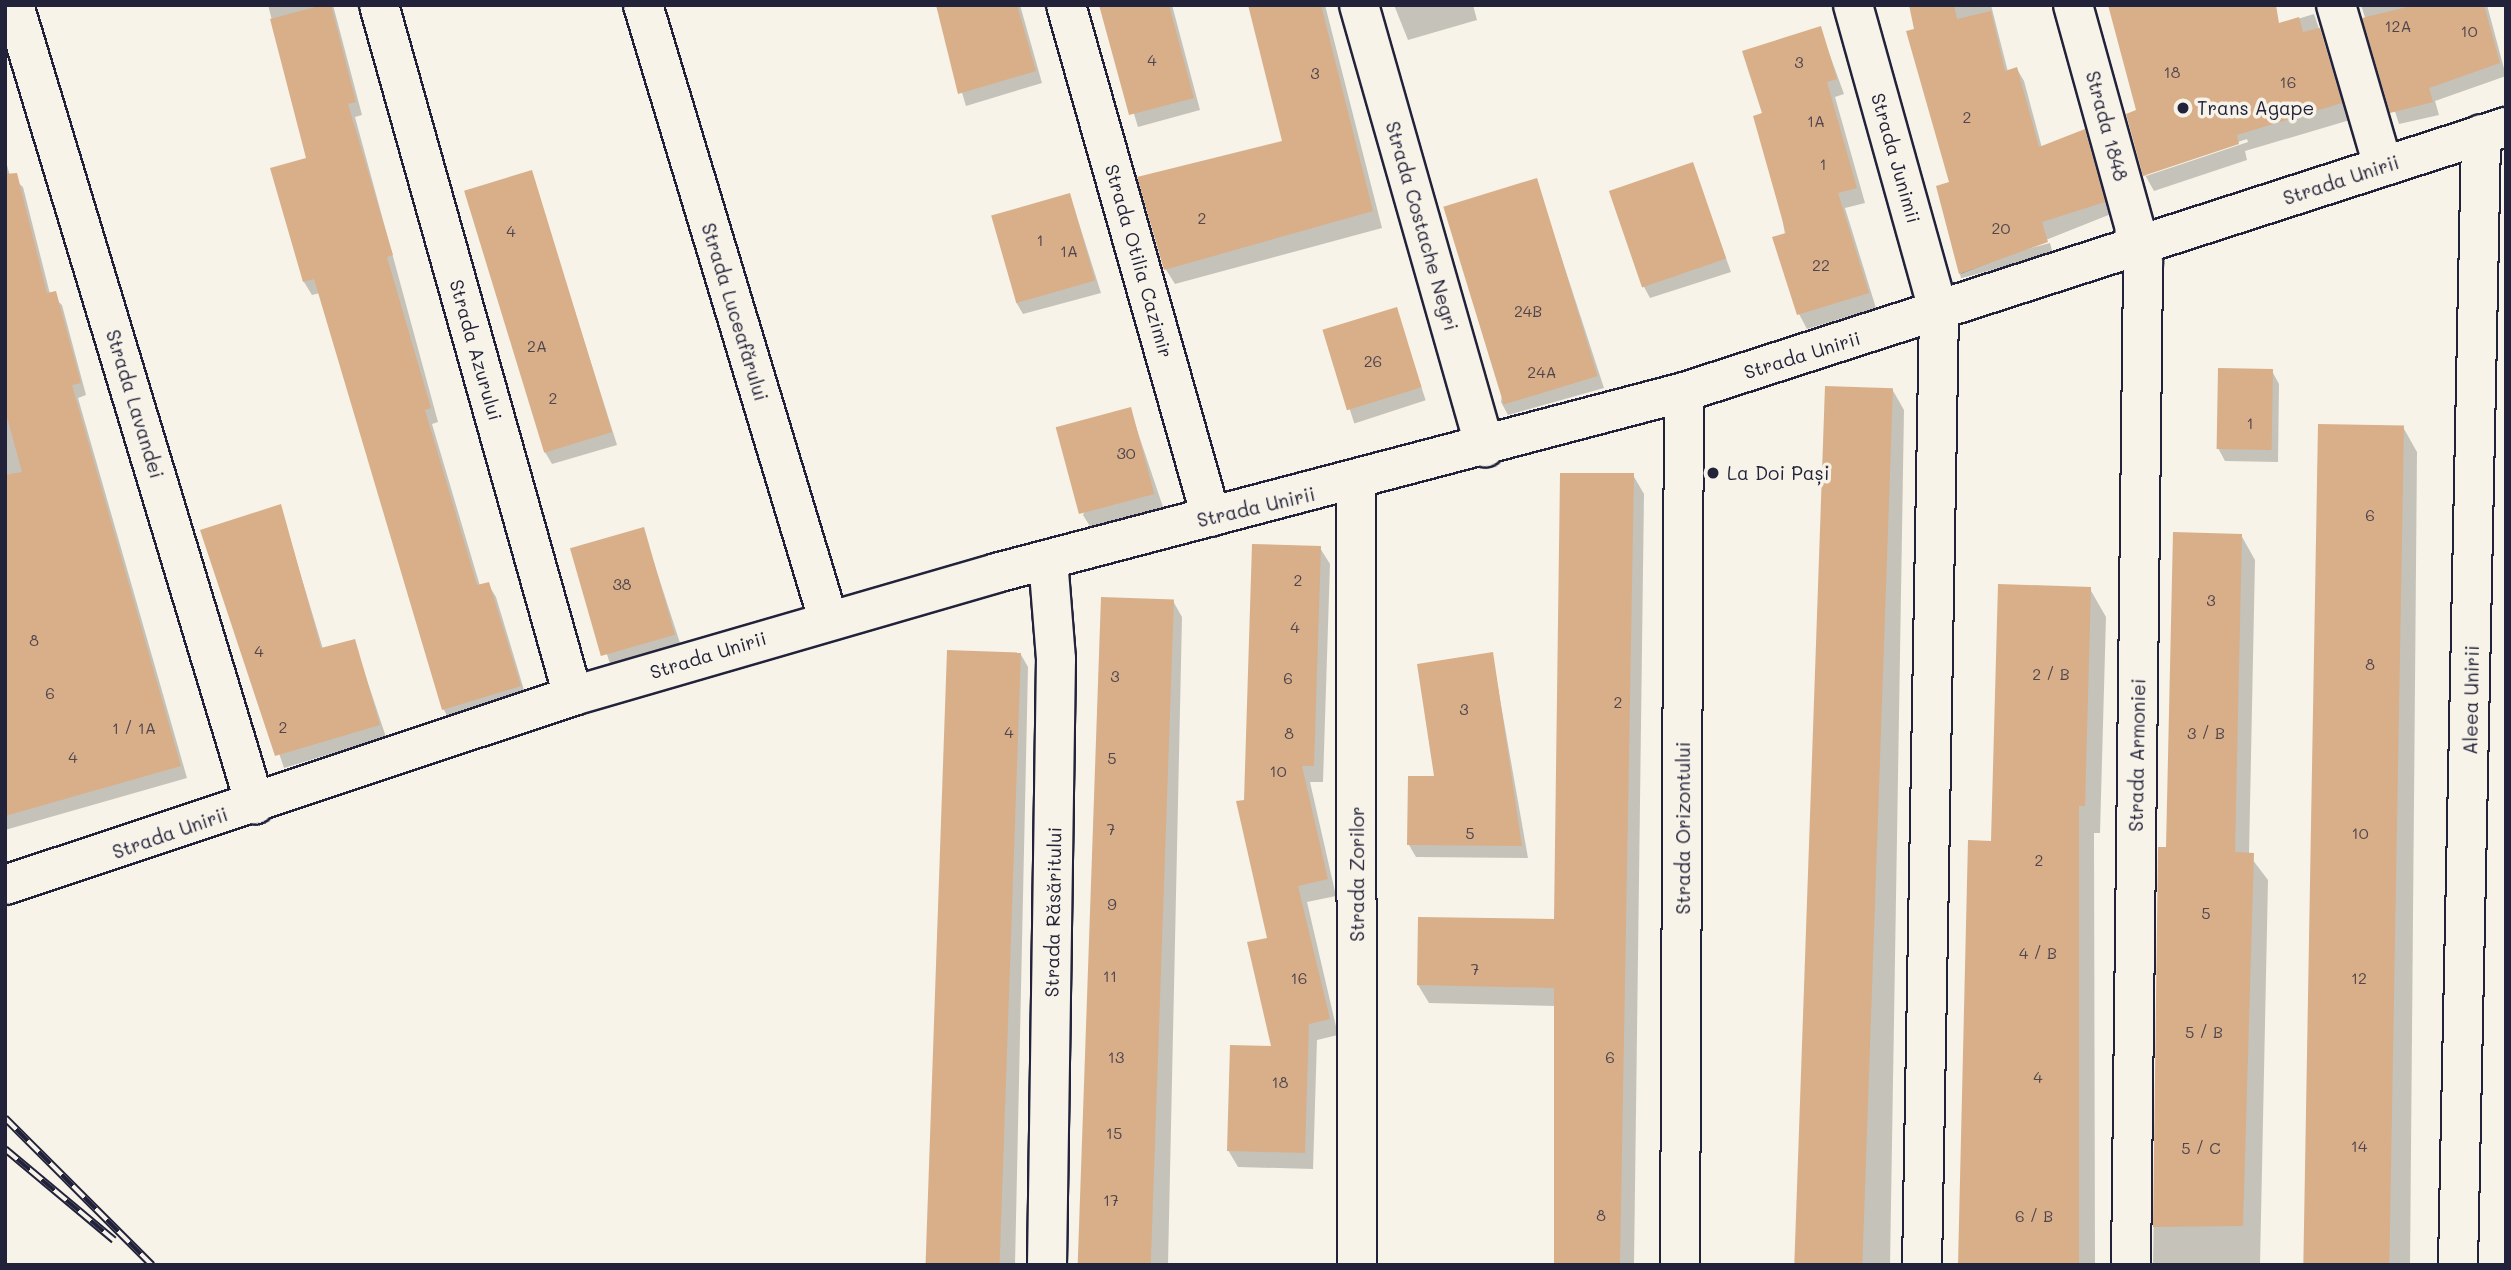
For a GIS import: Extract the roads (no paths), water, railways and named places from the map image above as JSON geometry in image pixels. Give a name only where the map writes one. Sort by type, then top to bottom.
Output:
[{"type":"street","name":"Strada Lavandei","points":[[14,5],[255,804]]},
{"type":"street","name":"Strada Azurului","points":[[379,5],[573,696]]},
{"type":"street","name":"Strada Luceafǎrului","points":[[643,5],[828,620]]},
{"type":"street","name":"Strada Otilia Cazimir","points":[[1066,5],[1211,517]]},
{"type":"street","name":"Strada Costache Negri","points":[[1359,5],[1485,447]]},
{"type":"street","name":"Strada Junimii","points":[[1853,5],[1939,312]]},
{"type":"street","name":"Strada 1848","points":[[2073,5],[2135,228],[2133,248]]},
{"type":"street","points":[[2336,5],[2383,166]]},
{"type":"street","name":"Strada Unirii","points":[[5,885],[573,696],[828,620],[1048,559],[1356,483],[1684,392],[1939,312],[2493,131]]},
{"type":"street","name":"Aleea Unirii","points":[[2458,1265],[2493,131]]},
{"type":"street","name":"Strada Armoniei","points":[[2131,1265],[2143,262],[2133,248]]},
{"type":"street","points":[[1922,1265],[1939,312]]},
{"type":"street","name":"Strada Orizontului","points":[[1680,1265],[1684,392]]},
{"type":"street","name":"Strada Zorilor","points":[[1356,483],[1357,1265]]},
{"type":"street","name":"Strada Răsăritului","points":[[1047,1265],[1056,659],[1048,559]]},
{"type":"railway","points":[[5,1118],[152,1265]]},
{"type":"railway","points":[[5,1149],[114,1240]]},
{"type":"place","name":"Trans Agape","points":[[2183,108]]},
{"type":"place","name":"La Doi Pași","points":[[1713,473]]}]
